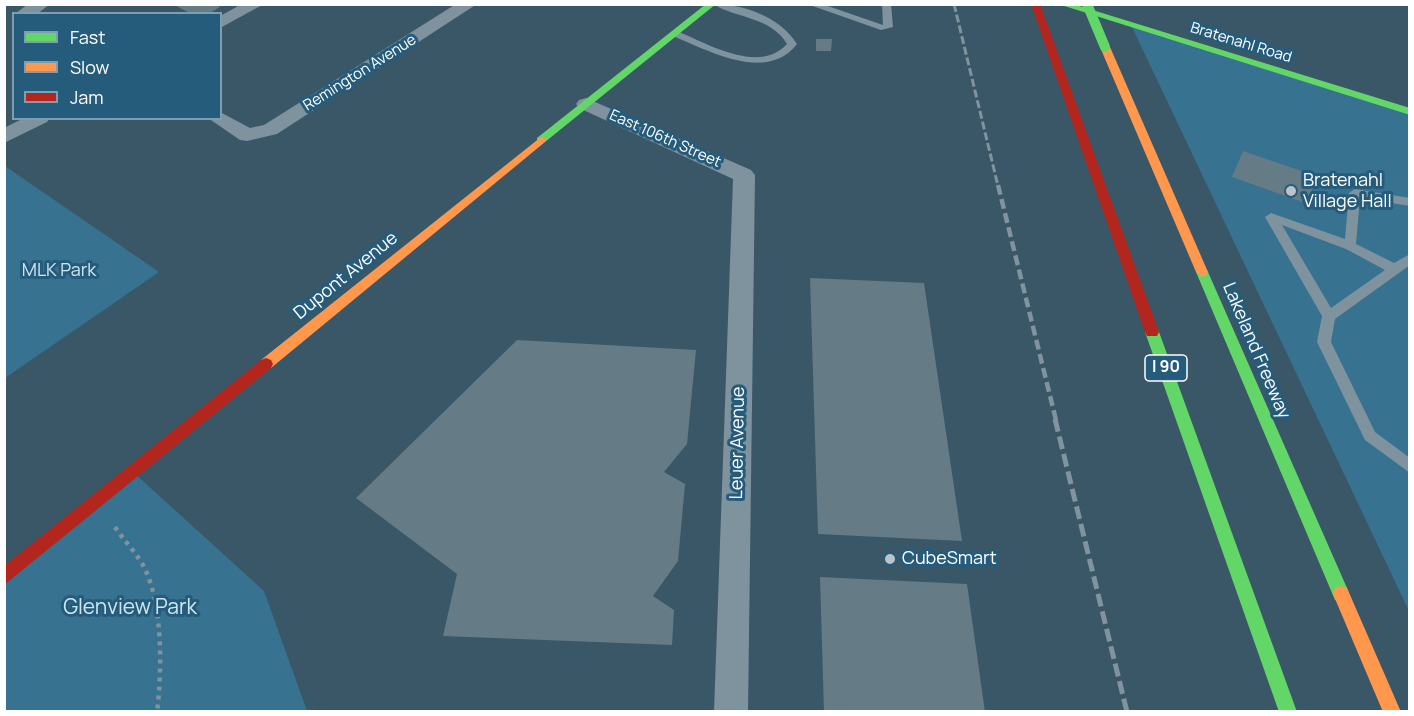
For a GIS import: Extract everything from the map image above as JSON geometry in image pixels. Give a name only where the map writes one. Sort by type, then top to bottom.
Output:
[{"type":"main road","name":"Dupont Avenue","points":[[4,577],[712,4]]},
{"type":"main road","name":"I 90","points":[[1035,4],[1288,711]]},
{"type":"main road","name":"Bratenahl Road","points":[[1062,4],[1410,112]]},
{"type":"main road","name":"Lakeland Freeway","points":[[1087,4],[1392,711]]},
{"type":"street","points":[[26,12],[42,4]]},
{"type":"street","points":[[222,22],[256,4]]},
{"type":"street","name":"Remington Avenue","points":[[221,120],[247,135],[270,130],[469,4]]},
{"type":"street","name":"East 106th Street","points":[[586,104],[744,175]]},
{"type":"street","points":[[4,137],[36,120]]},
{"type":"street","name":"Leuer Avenue","points":[[731,711],[744,175]]},
{"type":"lane","points":[[676,34],[745,59],[761,61],[779,58],[788,52],[792,44],[788,35],[778,27],[717,4]]},
{"type":"lane","points":[[811,4],[884,28],[888,27],[886,4]]},
{"type":"lane","points":[[1350,246],[1356,193],[1410,202]]},
{"type":"lane","points":[[1329,316],[1271,217],[1350,246],[1394,269]]},
{"type":"lane","points":[[1410,258],[1329,316],[1323,342],[1370,436],[1410,467]]},
{"type":"path","points":[[110,518],[145,569],[153,602],[160,657],[157,711]]},
{"type":"green space","points":[[1132,27],[1409,112],[1409,611]]},
{"type":"green space","name":"MLK Park","points":[[5,166],[159,272],[5,378]]},
{"type":"green space","name":"Glenview Park","points":[[133,472],[264,591],[307,711],[5,712],[5,577]]},
{"type":"building","points":[[173,4],[214,4],[220,7],[211,12],[187,12]]},
{"type":"building","points":[[816,39],[832,39],[831,51],[816,51]]},
{"type":"building","name":"Bratenahl Village Hall","points":[[1243,151],[1316,176],[1308,204],[1232,177]]},
{"type":"building","points":[[810,278],[924,283],[962,541],[818,534]]},
{"type":"building","points":[[517,340],[696,350],[687,444],[664,472],[685,484],[678,561],[653,596],[674,610],[672,645],[443,636],[457,574],[356,498]]},
{"type":"building","points":[[820,577],[967,584],[985,712],[824,712]]},
{"type":"railway","points":[[954,4],[998,186]]},
{"type":"railway","points":[[998,185],[1056,420]]},
{"type":"railway","points":[[1055,419],[1127,712]]},
{"type":"traffic: fast","points":[[541,140],[712,4]]},
{"type":"traffic: fast","points":[[1062,4],[1410,112]]},
{"type":"traffic: fast","points":[[1087,4],[1105,47]]},
{"type":"traffic: fast","points":[[1202,272],[1341,594]]},
{"type":"traffic: fast","points":[[1152,332],[1288,712]]},
{"type":"traffic: slow","points":[[1105,47],[1202,272]]},
{"type":"traffic: slow","points":[[266,364],[541,140]]},
{"type":"traffic: slow","points":[[1341,594],[1392,712]]},
{"type":"traffic: jam","points":[[1035,4],[1152,332]]},
{"type":"traffic: jam","points":[[4,577],[266,364]]},
{"type":"place","name":"Bratenahl Village Hall","points":[[1291,191]]},
{"type":"place","name":"CubeSmart","points":[[890,559]]}]
